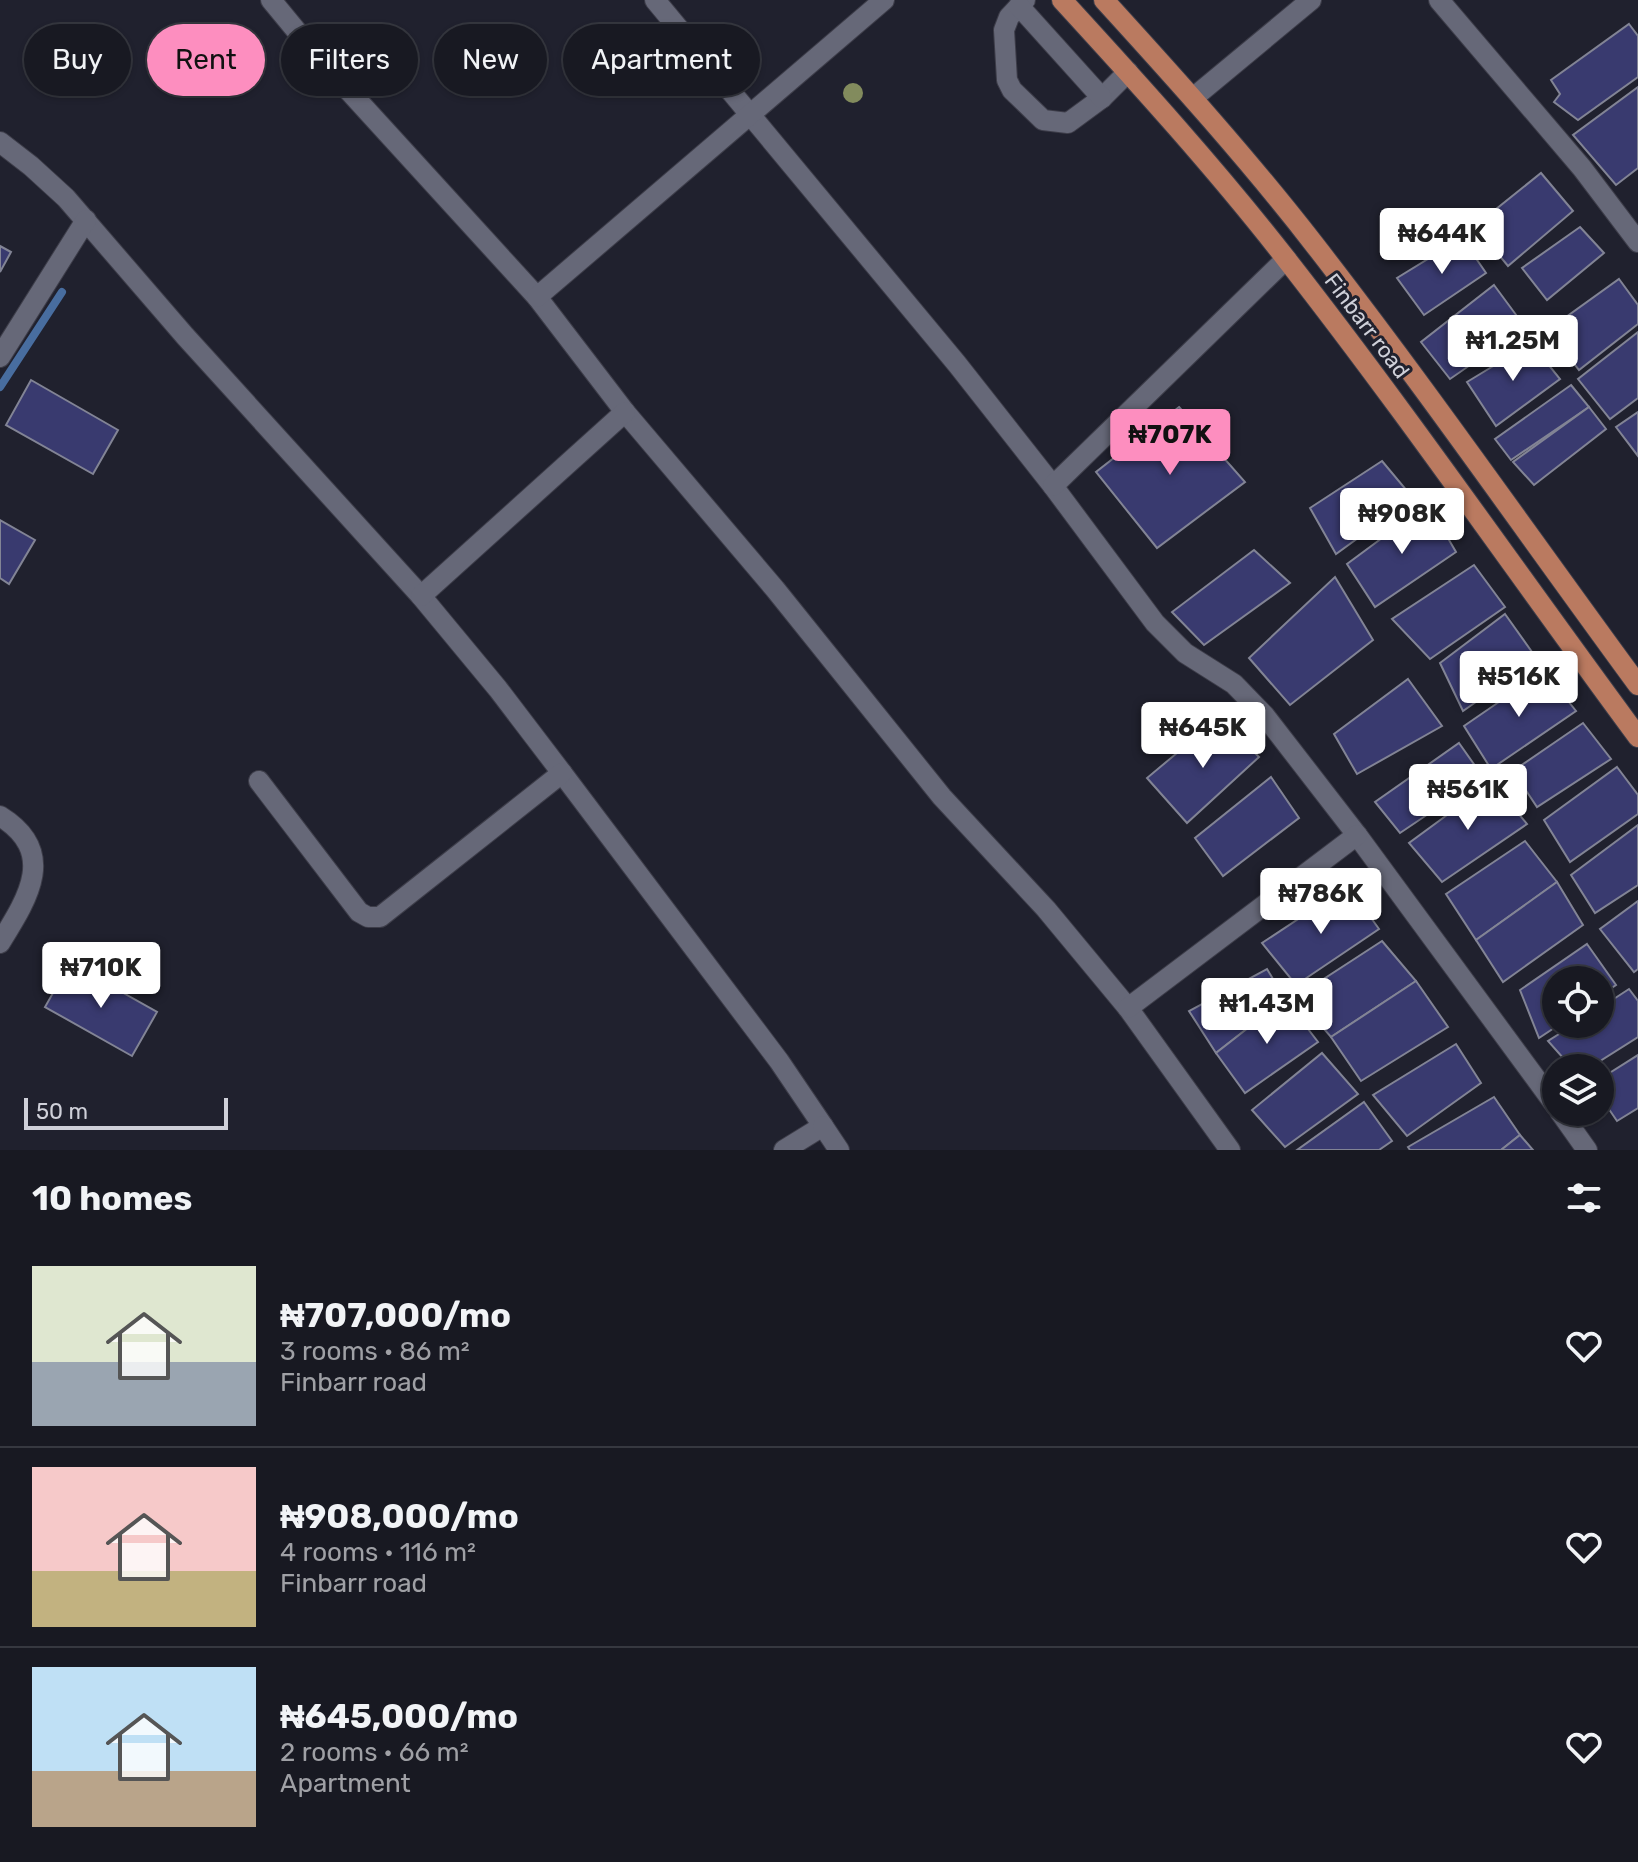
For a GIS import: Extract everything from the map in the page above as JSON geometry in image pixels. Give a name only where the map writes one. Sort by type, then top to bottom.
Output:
[{"type":"main road","name":"Finbarr road","points":[[1062,0],[1128,72],[1286,259],[1638,737]]},
{"type":"main road","name":"Finbarr road","points":[[1104,0],[1193,98],[1313,242],[1446,419],[1638,685]]},
{"type":"main road","points":[[1418,435],[1446,419]]},
{"type":"street","points":[[271,0],[318,57],[537,297],[625,412],[775,589],[942,797],[1046,909],[1128,1008],[1230,1150]]},
{"type":"street","points":[[655,0],[752,114],[1053,486],[1155,623],[1185,653],[1234,684],[1265,716],[1357,835],[1542,1087]]},
{"type":"street","points":[[537,297],[884,0]]},
{"type":"street","points":[[1193,98],[1311,0]]},
{"type":"street","points":[[1439,0],[1582,168],[1638,242]]},
{"type":"street","points":[[1102,98],[1022,3],[1009,17],[1004,30],[1005,68],[1012,90],[1043,120],[1068,123],[1102,98],[1128,72]]},
{"type":"street","points":[[0,142],[31,166],[86,220],[185,336],[421,596],[562,773],[779,1061],[839,1150]]},
{"type":"street","points":[[0,357],[86,220]]},
{"type":"street","points":[[1053,486],[1286,259]]},
{"type":"street","points":[[421,596],[625,412]]},
{"type":"street","points":[[259,781],[359,912],[368,917],[380,917],[562,773]]},
{"type":"street","points":[[0,816],[19,828],[29,847],[34,867],[32,889],[0,943]]},
{"type":"street","points":[[1128,1008],[1357,835]]},
{"type":"street","points":[[784,1150],[823,1126]]},
{"type":"street","points":[[1570,1126],[1587,1150]]},
{"type":"building","points":[[1629,24],[1638,36],[1638,77],[1578,120],[1554,102],[1560,94],[1551,80]]},
{"type":"building","points":[[1638,87],[1638,168],[1616,185],[1573,135]]},
{"type":"building","points":[[1541,173],[1573,211],[1508,266],[1475,226]]},
{"type":"building","points":[[1580,227],[1604,253],[1547,300],[1522,268]]},
{"type":"building","points":[[1462,238],[1486,273],[1424,315],[1397,278]]},
{"type":"building","points":[[0,246],[11,252],[0,272]]},
{"type":"building","points":[[1619,279],[1638,305],[1638,324],[1579,370],[1548,330]]},
{"type":"building","points":[[1494,285],[1525,327],[1450,379],[1421,342]]},
{"type":"building","points":[[1638,332],[1638,398],[1610,419],[1578,379]]},
{"type":"building","points":[[1531,343],[1560,379],[1496,426],[1467,382]]},
{"type":"building","points":[[31,380],[118,430],[93,474],[6,425]]},
{"type":"building","points":[[1571,385],[1589,407],[1511,460],[1495,439]]},
{"type":"building","points":[[1179,407],[1245,482],[1157,548],[1096,472]]},
{"type":"building","points":[[1589,407],[1606,429],[1534,485],[1513,462]]},
{"type":"building","points":[[1638,412],[1638,456],[1616,427]]},
{"type":"building","points":[[1382,461],[1413,498],[1336,554],[1310,508]]},
{"type":"building","points":[[1428,504],[1456,552],[1375,607],[1347,564]]},
{"type":"building","points":[[0,520],[35,540],[9,584],[0,578]]},
{"type":"building","points":[[1254,550],[1290,583],[1204,645],[1172,612]]},
{"type":"building","points":[[1474,565],[1505,607],[1430,659],[1392,619]]},
{"type":"building","points":[[1335,577],[1373,640],[1290,705],[1249,658]]},
{"type":"building","points":[[1505,614],[1537,659],[1463,711],[1440,663]]},
{"type":"building","points":[[1544,671],[1576,711],[1491,769],[1464,726]]},
{"type":"building","points":[[1408,679],[1442,726],[1357,774],[1334,734]]},
{"type":"building","points":[[1219,718],[1259,757],[1187,823],[1147,778]]},
{"type":"building","points":[[1583,723],[1611,759],[1537,807],[1513,771]]},
{"type":"building","points":[[1459,743],[1483,777],[1400,833],[1375,802]]},
{"type":"building","points":[[1617,767],[1638,795],[1638,814],[1570,862],[1544,820]]},
{"type":"building","points":[[1271,777],[1299,818],[1223,876],[1195,838]]},
{"type":"building","points":[[1492,782],[1527,824],[1442,882],[1409,843]]},
{"type":"building","points":[[1638,825],[1638,885],[1595,913],[1571,875]]},
{"type":"building","points":[[1525,841],[1557,882],[1476,940],[1446,894]]},
{"type":"building","points":[[1557,882],[1583,925],[1503,982],[1476,940]]},
{"type":"building","points":[[1348,886],[1379,929],[1296,985],[1262,943]]},
{"type":"building","points":[[1638,901],[1638,969],[1634,972],[1600,929]]},
{"type":"building","points":[[1382,941],[1416,981],[1331,1037],[1296,997]]},
{"type":"building","points":[[1587,944],[1603,966],[1555,966]]},
{"type":"building","points":[[70,963],[157,1012],[132,1056],[45,1007]]},
{"type":"building","points":[[1267,969],[1285,999],[1216,1053],[1189,1011]]},
{"type":"building","points":[[1542,975],[1542,1036],[1539,1038],[1520,990]]},
{"type":"building","points":[[1416,981],[1448,1027],[1361,1081],[1331,1037]]},
{"type":"building","points":[[1629,989],[1638,1001],[1638,1037],[1611,1054],[1560,1054],[1548,1041],[1553,1038],[1614,1038],[1614,999]]},
{"type":"building","points":[[1285,999],[1318,1042],[1245,1093],[1216,1053]]},
{"type":"building","points":[[1456,1044],[1481,1083],[1407,1136],[1373,1095]]},
{"type":"building","points":[[1322,1053],[1358,1094],[1285,1147],[1252,1110]]},
{"type":"building","points":[[1638,1055],[1638,1108],[1617,1121],[1614,1117],[1614,1070]]},
{"type":"building","points":[[1494,1097],[1520,1135],[1501,1150],[1410,1150],[1408,1147]]},
{"type":"building","points":[[1364,1102],[1392,1141],[1379,1150],[1297,1150]]},
{"type":"building","points":[[1520,1135],[1533,1150],[1501,1150]]},
{"type":"waterway","points":[[0,387],[62,292]]}]
